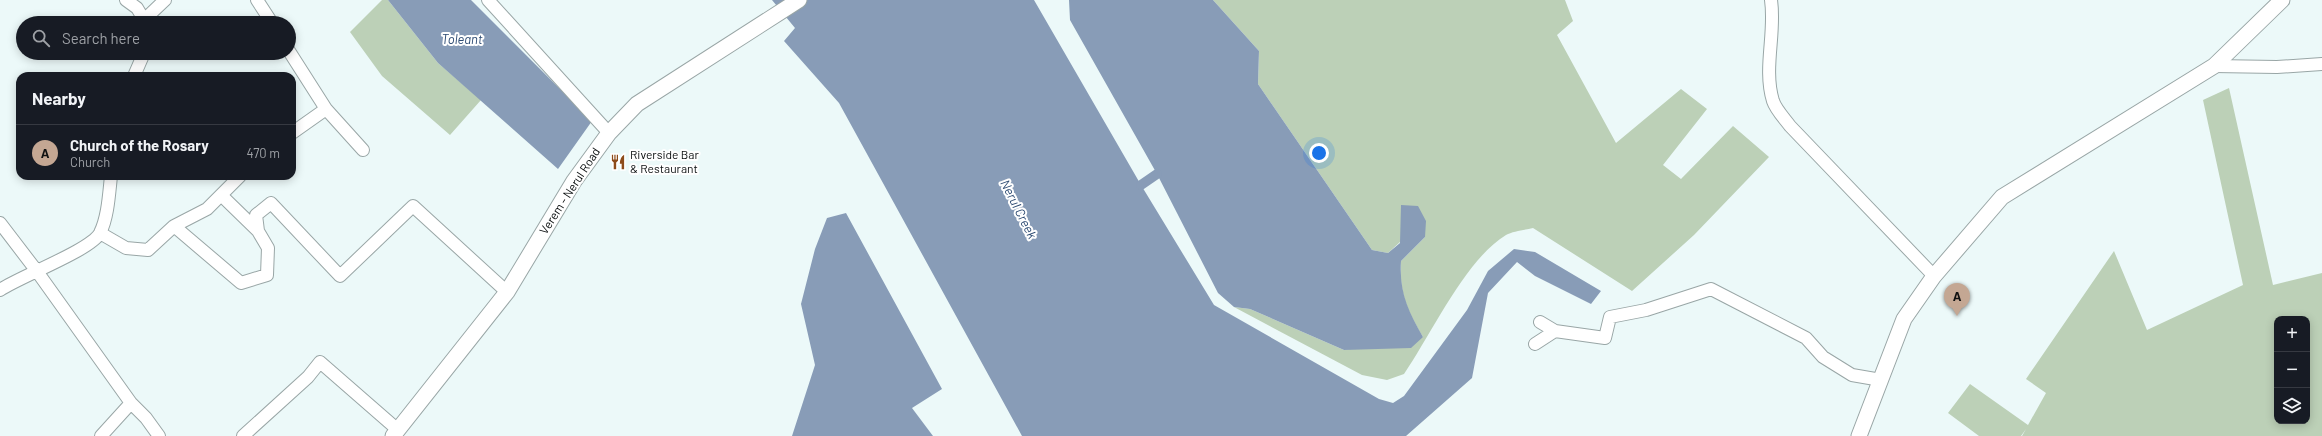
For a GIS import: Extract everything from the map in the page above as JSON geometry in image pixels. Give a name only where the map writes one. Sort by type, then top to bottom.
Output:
[{"type":"main road","name":"Verem - Nerul Road","points":[[396,433],[507,292],[574,181],[609,133],[637,104],[799,0]]},
{"type":"main road","points":[[1859,436],[1904,318],[1934,276],[2002,197],[2214,66],[2282,0]]},
{"type":"street","points":[[126,0],[141,16]]},
{"type":"street","points":[[150,16],[164,0]]},
{"type":"street","points":[[258,0],[268,16]]},
{"type":"street","points":[[488,0],[609,133]]},
{"type":"street","points":[[1771,0],[1773,14],[1769,62],[1773,102],[1778,111],[1790,126],[1934,276]]},
{"type":"street","points":[[136,72],[141,60]]},
{"type":"street","points":[[295,60],[326,109],[363,150]]},
{"type":"street","points":[[2214,66],[2277,67],[2322,64]]},
{"type":"street","points":[[296,130],[326,109]]},
{"type":"street","points":[[0,290],[16,279],[86,246],[100,233],[106,210],[110,180]]},
{"type":"street","points":[[100,233],[126,248],[148,250],[174,226],[207,209],[236,180]]},
{"type":"street","points":[[174,226],[241,283],[267,275],[268,248],[258,231],[221,195]]},
{"type":"street","points":[[258,231],[256,215],[271,203],[340,276],[413,206],[507,292]]},
{"type":"street","points":[[0,223],[36,270],[131,403],[146,418],[159,436]]},
{"type":"street","points":[[1540,322],[1555,331],[1605,338],[1610,317],[1646,310],[1711,289],[1806,338],[1823,357],[1852,375],[1880,380]]},
{"type":"street","points":[[1535,344],[1555,331]]},
{"type":"street","points":[[243,436],[308,377],[320,362],[396,433]]},
{"type":"street","points":[[101,436],[131,403]]},
{"type":"green space","points":[[382,0],[388,0],[438,63],[481,100],[450,135],[382,76],[350,32]]},
{"type":"green space","points":[[1213,0],[1565,0],[1573,21],[1557,35],[1616,143],[1681,89],[1707,109],[1663,165],[1681,179],[1733,126],[1769,157],[1694,235],[1632,291],[1533,228],[1506,235],[1491,246],[1477,261],[1450,298],[1404,374],[1387,380],[1362,375],[1234,307],[1250,309],[1344,350],[1423,337],[1408,310],[1405,301],[1401,283],[1401,261],[1425,237],[1400,242],[1388,253],[1372,250],[1258,84],[1259,51]]},
{"type":"green space","points":[[2229,88],[2273,285],[2322,273],[2322,436],[2022,436],[2026,429],[2021,436],[1979,436],[1948,413],[1970,384],[2028,425],[2046,393],[2026,379],[2114,251],[2147,330],[2243,285],[2203,100]]},
{"type":"water","name":"Toleant","points":[[388,0],[471,0],[592,121],[558,169],[438,63]]},
{"type":"water","name":"Nerul Creek","points":[[772,0],[1034,0],[1141,185],[1214,305],[1379,399],[1393,403],[1404,396],[1467,310],[1488,271],[1514,249],[1535,252],[1601,291],[1591,304],[1535,276],[1517,262],[1488,293],[1472,378],[1406,436],[1022,436],[839,103],[784,41],[795,28]]},
{"type":"water","points":[[1069,0],[1213,0],[1259,51],[1258,84],[1372,250],[1388,253],[1400,243],[1401,205],[1418,206],[1426,221],[1425,237],[1401,261],[1401,282],[1409,310],[1423,337],[1411,348],[1344,350],[1250,309],[1234,307],[1218,293],[1157,174],[1070,20]]},
{"type":"water","points":[[846,213],[942,389],[912,408],[933,436],[792,436],[815,365],[801,304],[815,249],[827,218]]},
{"type":"waterway","points":[[1141,185],[1157,174]]},
{"type":"place","name":"Riverside Bar & Restaurant","points":[[618,162]]},
{"type":"place","name":"Church of the Rosary","points":[[1957,316]]}]
